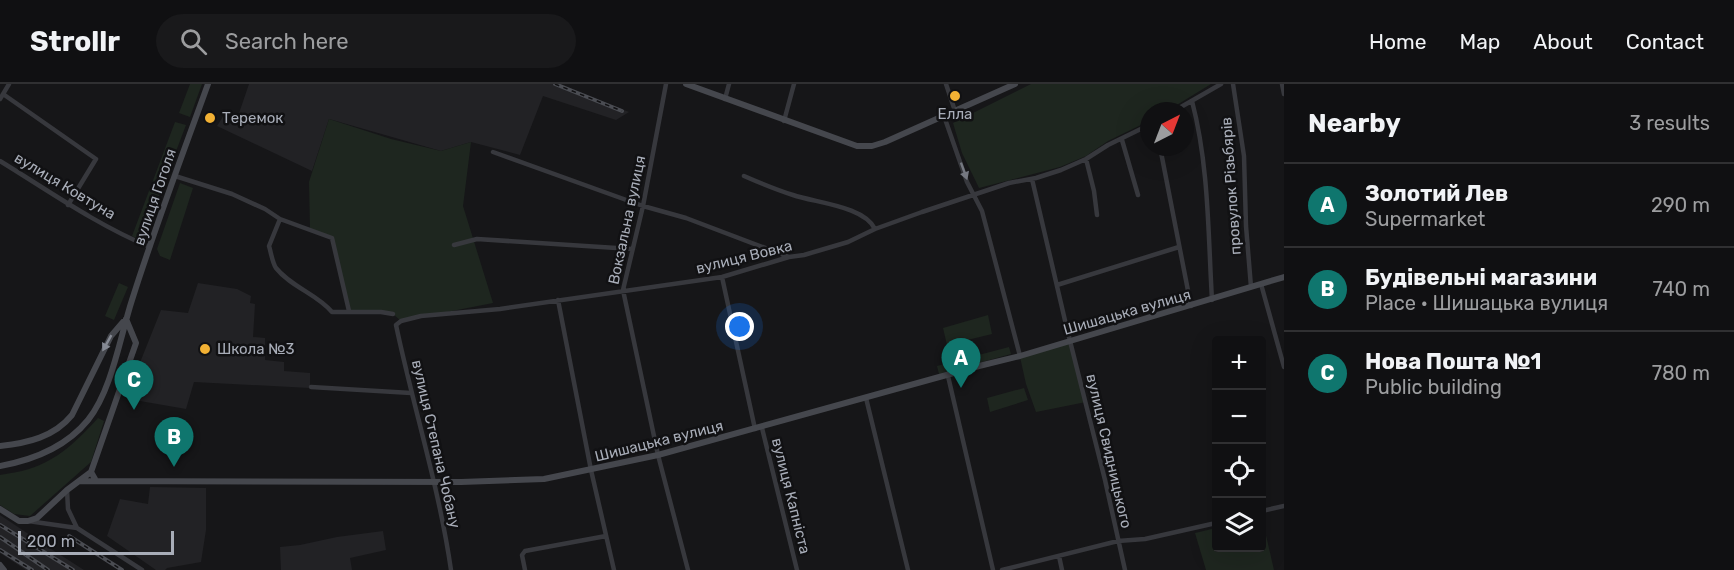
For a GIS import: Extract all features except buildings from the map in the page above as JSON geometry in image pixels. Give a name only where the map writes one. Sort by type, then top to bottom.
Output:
[{"type":"street","points":[[9,84],[1,97],[96,159],[68,205]]},
{"type":"street","name":"вулиця Гоголя","points":[[0,466],[28,460],[60,444],[76,432],[98,405],[150,247],[208,84]]},
{"type":"street","name":"Вокзальна вулиця","points":[[666,84],[643,206],[623,290],[658,455],[688,570]]},
{"type":"street","points":[[686,84],[784,121],[864,147],[885,142],[1015,84]]},
{"type":"street","points":[[725,99],[729,84]]},
{"type":"street","points":[[784,121],[794,84]]},
{"type":"street","points":[[946,84],[955,111]]},
{"type":"street","points":[[1192,101],[1221,84]]},
{"type":"street","name":"провулок Різьбярів","points":[[1233,84],[1245,156],[1244,189],[1251,287]]},
{"type":"street","points":[[1282,84],[1284,94]]},
{"type":"street","name":"Шишацька вулиця","points":[[1192,101],[1200,132],[1205,175],[1212,300]]},
{"type":"street","points":[[944,116],[968,182],[982,211],[1020,357]]},
{"type":"street","name":"вулиця Вовка","points":[[396,325],[401,321],[419,316],[464,314],[722,277],[848,242],[974,194],[1009,183],[1032,179],[1086,159],[1108,145],[1140,130]]},
{"type":"street","points":[[1122,140],[1138,195]]},
{"type":"street","points":[[493,152],[643,206],[686,218],[789,257]]},
{"type":"street","points":[[1162,156],[1191,306]]},
{"type":"street","points":[[1086,159],[1094,190],[1097,215]]},
{"type":"street","name":"вулиця Ковтуна","points":[[0,161],[68,205],[150,247]]},
{"type":"street","points":[[175,176],[232,194],[265,209],[280,219],[332,238],[349,311]]},
{"type":"street","points":[[744,176],[795,196],[846,208],[869,221],[875,230]]},
{"type":"street","name":"вулиця Свидницького","points":[[1032,179],[1125,570]]},
{"type":"street","points":[[280,219],[269,246],[276,267],[304,292],[325,304],[332,312],[393,314]]},
{"type":"street","points":[[454,245],[477,239],[632,249]]},
{"type":"street","points":[[1057,285],[1179,247]]},
{"type":"street","name":"вулиця Капніста","points":[[722,277],[754,429]]},
{"type":"street","name":"Шишацька вулиця","points":[[79,481],[95,479],[519,482],[544,479],[658,455],[762,428],[979,366],[1020,357],[1071,339],[1212,300],[1284,277]]},
{"type":"street","points":[[1261,284],[1284,368]]},
{"type":"street","points":[[558,300],[591,470],[614,570]]},
{"type":"street","points":[[28,521],[37,518],[67,490],[91,472],[136,343],[126,319]]},
{"type":"street","name":"вулиця Гоголя","points":[[0,446],[22,444],[40,438],[65,424],[72,415],[111,336],[126,319]]},
{"type":"street","name":"вулиця Степана Чобану","points":[[396,325],[434,482],[452,570]]},
{"type":"street","points":[[120,340],[126,334],[131,336],[136,343]]},
{"type":"street","points":[[93,370],[100,367],[104,369],[107,381]]},
{"type":"street","points":[[948,376],[993,570]]},
{"type":"street","points":[[311,387],[411,393]]},
{"type":"street","points":[[866,398],[908,570]]},
{"type":"street","name":"вулиця Капніста","points":[[762,428],[797,570]]},
{"type":"street","points":[[91,472],[95,479]]},
{"type":"street","points":[[67,490],[68,509],[77,528]]},
{"type":"street","points":[[1266,510],[1284,506]]},
{"type":"street","points":[[0,509],[19,521],[77,528],[142,570]]},
{"type":"street","points":[[1002,570],[1118,541],[1145,539],[1212,524]]},
{"type":"street","points":[[525,570],[522,555],[525,551],[606,536]]},
{"type":"street","points":[[1059,556],[1062,570]]},
{"type":"street","points":[[0,565],[4,570]]},
{"type":"shaded area","points":[[190,84],[202,84],[190,117],[179,113]]},
{"type":"shaded area","points":[[249,84],[558,84],[629,112],[616,120],[543,96],[520,155],[471,142],[441,151],[329,119],[312,171],[217,126],[224,115],[237,119]]},
{"type":"shaded area","points":[[1031,84],[1211,84],[1182,102],[1140,102],[1140,125],[1108,141],[1086,156],[1060,167],[979,188],[962,153],[953,123]]},
{"type":"shaded area","points":[[329,119],[391,139],[441,151],[471,142],[463,206],[493,303],[401,321],[393,314],[349,311],[332,238],[310,229],[309,182]]},
{"type":"shaded area","points":[[175,122],[186,125],[142,241],[132,236]]},
{"type":"shaded area","points":[[180,183],[193,188],[170,260],[160,256],[157,249]]},
{"type":"shaded area","points":[[119,283],[128,287],[114,320],[105,316]]},
{"type":"shaded area","name":"Школа №3","points":[[198,283],[237,289],[251,296],[250,303],[255,304],[253,337],[265,338],[265,360],[284,362],[284,371],[310,373],[310,388],[194,382],[186,409],[140,401],[146,379],[135,375],[161,310],[188,313]]},
{"type":"shaded area","points":[[988,315],[992,334],[947,345],[943,328]]},
{"type":"shaded area","points":[[1072,341],[1086,402],[1036,412],[1020,357]]},
{"type":"shaded area","points":[[1009,347],[1011,354],[939,374],[937,366]]},
{"type":"shaded area","points":[[1024,388],[1028,400],[990,412],[987,398]]},
{"type":"shaded area","points":[[98,418],[104,421],[91,462],[30,516],[14,514],[0,505],[0,475],[26,470],[49,461],[75,441]]},
{"type":"shaded area","points":[[150,487],[206,488],[206,530],[201,562],[156,570],[107,536],[120,499],[148,504]]},
{"type":"shaded area","points":[[0,515],[84,570],[26,570],[0,553]]},
{"type":"shaded area","points":[[1212,529],[1212,552],[1266,552],[1266,535],[1274,570],[1206,570],[1195,533]]},
{"type":"shaded area","points":[[383,531],[386,550],[350,558],[352,570],[281,570],[280,547]]},
{"type":"railway","points":[[555,84],[622,111]]},
{"type":"railway","points":[[0,525],[73,570]]},
{"type":"railway","points":[[69,536],[122,570]]},
{"type":"railway","points":[[0,537],[48,570]]},
{"type":"railway","points":[[0,550],[32,570]]},
{"type":"place","name":"Елла","points":[[955,96]]},
{"type":"place","name":"Теремок","points":[[210,118]]},
{"type":"place","name":"Школа №3","points":[[205,349]]},
{"type":"place","name":"Золотий Лев","points":[[961,388]]},
{"type":"place","name":"Нова Пошта №1","points":[[134,410]]},
{"type":"place","name":"Будівельні магазини","points":[[174,467]]}]
